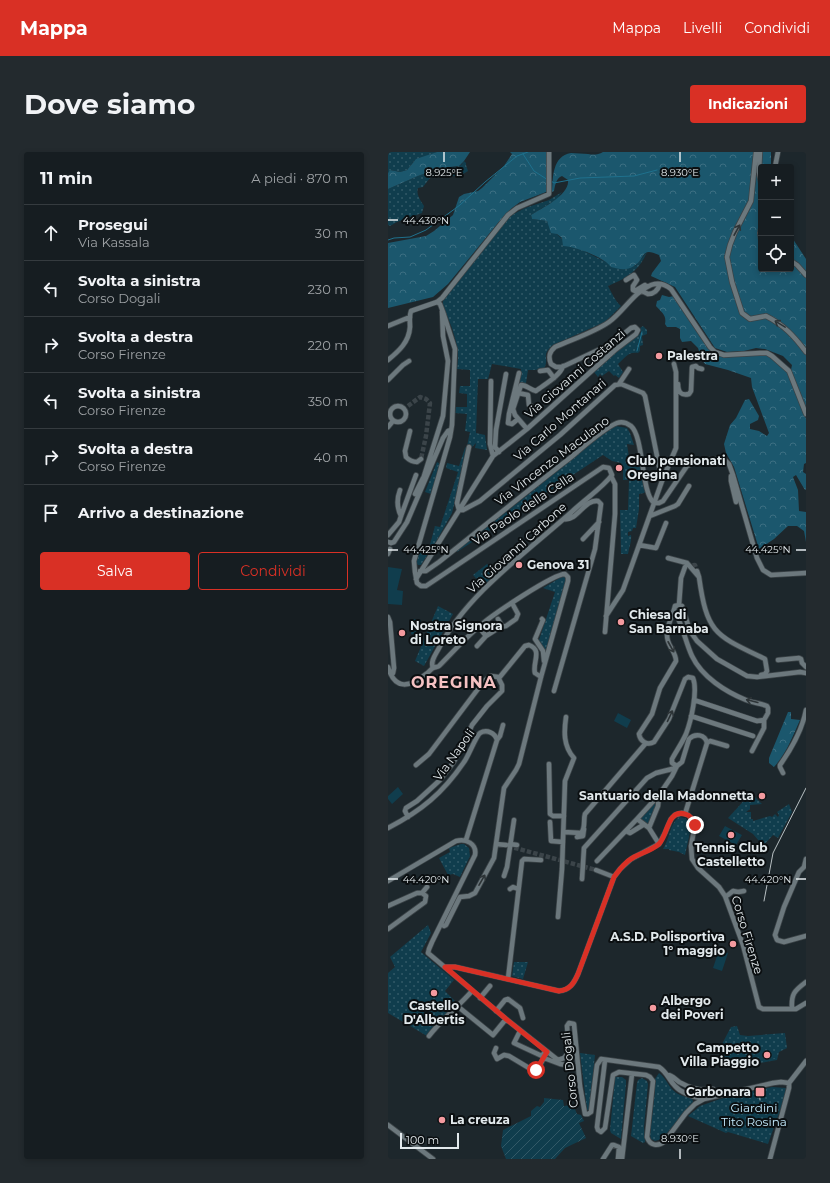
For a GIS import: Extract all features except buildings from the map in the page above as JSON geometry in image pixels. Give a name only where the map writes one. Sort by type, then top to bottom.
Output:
[{"type":"street","points":[[388,360],[399,351],[406,341],[410,331],[410,317],[412,310],[437,302],[508,215],[517,208],[549,194],[550,152]]},
{"type":"street","points":[[756,152],[751,201],[735,232],[727,257],[732,282],[741,312],[744,316],[754,319],[766,316],[777,322],[786,328],[806,352]]},
{"type":"street","points":[[759,164],[760,152]]},
{"type":"street","points":[[776,164],[778,152]]},
{"type":"street","points":[[794,263],[806,275]]},
{"type":"street","name":"Via Giovanni Costanzi","points":[[626,280],[634,275],[637,280],[633,286],[633,290],[645,285],[647,287]]},
{"type":"street","name":"Via Giovanni Costanzi","points":[[493,456],[527,429],[615,350],[636,334],[638,330],[634,327],[631,328],[611,344],[563,366],[551,364],[550,355],[553,349],[610,321],[647,287],[652,284],[660,284]]},
{"type":"street","points":[[642,291],[651,294],[656,291],[660,284],[666,285],[675,292],[710,347],[715,352],[724,355],[760,352],[767,354],[779,362],[789,371],[806,414]]},
{"type":"street","points":[[416,579],[414,561],[451,430],[455,349],[442,309],[440,304],[437,302]]},
{"type":"street","points":[[415,494],[423,477],[443,416],[448,361],[443,336],[442,309]]},
{"type":"street","points":[[388,326],[410,317]]},
{"type":"street","points":[[388,380],[409,361]]},
{"type":"street","points":[[674,364],[676,372],[678,373],[679,391],[681,394],[687,395],[691,391],[692,367],[696,366],[698,368],[702,368]]},
{"type":"street","points":[[527,429],[515,415],[514,409],[520,385],[525,385],[536,391],[554,378],[563,366]]},
{"type":"street","points":[[619,384],[629,369]]},
{"type":"street","points":[[540,371],[548,370],[554,378]]},
{"type":"street","points":[[606,616],[624,590],[662,481],[676,448],[676,372]]},
{"type":"street","points":[[518,419],[512,424],[508,423],[519,373]]},
{"type":"street","points":[[499,452],[495,447],[496,430],[506,374]]},
{"type":"street","points":[[416,579],[493,456],[490,444],[491,381]]},
{"type":"street","name":"Via Carlo Montanari","points":[[459,510],[463,510],[480,501],[546,446],[615,385],[619,384],[641,392],[645,396],[662,481]]},
{"type":"street","points":[[518,393],[528,395],[529,405],[531,406]]},
{"type":"street","points":[[394,406],[407,408],[406,416],[403,420],[398,422],[393,421],[389,416],[390,410],[394,406]]},
{"type":"street","points":[[388,427],[393,421]]},
{"type":"street","name":"Via Vincenzo Maculano","points":[[420,571],[426,571],[439,562],[531,487],[617,423],[627,423],[635,430],[650,499],[654,503]]},
{"type":"street","points":[[389,546],[398,537],[407,522],[444,438],[448,431],[451,430]]},
{"type":"street","points":[[410,431],[405,451],[406,457],[408,460],[413,462],[417,462],[420,459]]},
{"type":"street","points":[[459,510],[457,503],[469,447]]},
{"type":"street","points":[[654,503],[663,501],[687,466],[718,458],[724,459],[729,464],[733,475],[763,570],[771,575],[806,574]]},
{"type":"street","name":"Via Paolo della Cella","points":[[416,579],[417,583],[421,586],[426,586],[603,467],[609,468],[612,473],[611,476]]},
{"type":"street","points":[[388,535],[399,522],[416,475]]},
{"type":"street","points":[[733,475],[731,476],[730,481],[736,502]]},
{"type":"street","points":[[606,632],[606,616],[613,551],[615,497],[615,484],[611,476]]},
{"type":"street","name":"Via Giovanni Carbone","points":[[433,668],[433,661],[442,643],[474,599],[611,476]]},
{"type":"street","points":[[650,516],[678,504],[689,486]]},
{"type":"street","points":[[400,490],[398,503],[401,516]]},
{"type":"street","points":[[554,691],[595,550],[601,504],[596,500],[590,502],[570,519],[564,519]]},
{"type":"street","points":[[584,539],[600,520]]},
{"type":"street","points":[[639,544],[656,548],[666,523]]},
{"type":"street","points":[[668,558],[687,563],[699,577]]},
{"type":"street","points":[[676,766],[673,764],[672,760],[686,733],[694,700],[695,682],[692,677],[686,678],[668,722],[654,742],[651,744],[646,743],[640,738],[640,732],[652,714],[660,688],[676,660],[667,636],[669,622],[675,606],[678,605],[681,578],[685,567]]},
{"type":"street","points":[[697,571],[705,612],[713,629],[722,637],[765,660],[767,672],[757,677]]},
{"type":"street","points":[[388,667],[394,679],[399,684],[407,685],[419,679],[433,668],[439,666],[481,625],[512,603],[560,575],[565,574],[568,577],[519,764],[504,788],[494,858],[474,892],[470,895],[460,897],[446,925],[441,924],[475,855],[476,851],[474,847],[466,840],[454,842],[388,881]]},
{"type":"street","points":[[476,646],[486,636],[504,628],[516,620],[518,616],[512,603]]},
{"type":"street","points":[[678,605],[682,607],[692,633],[697,641],[717,659],[747,676],[757,677],[802,672],[806,673]]},
{"type":"street","points":[[674,611],[680,620],[692,656],[701,670],[712,680],[738,696],[748,701],[767,706],[768,713],[764,720],[764,728],[752,751]]},
{"type":"street","points":[[388,617],[390,622],[394,668],[393,673]]},
{"type":"street","points":[[498,619],[504,628]]},
{"type":"street","points":[[542,619],[543,620],[534,640],[543,651],[544,664]]},
{"type":"street","points":[[482,631],[486,636]]},
{"type":"street","points":[[388,638],[394,679]]},
{"type":"street","points":[[499,678],[525,646],[529,645],[534,647],[536,652],[535,673],[541,677]]},
{"type":"street","points":[[778,660],[792,658],[804,659],[802,663],[806,667]]},
{"type":"street","points":[[408,817],[405,811],[406,808],[422,797],[440,780],[453,763],[464,744],[472,725],[487,706],[502,691],[502,685],[499,678],[496,676],[491,676],[484,681],[429,754],[416,765]]},
{"type":"street","points":[[694,700],[757,721],[764,720]]},
{"type":"street","points":[[783,773],[780,766],[796,741],[805,718],[806,710]]},
{"type":"street","points":[[558,917],[564,832],[565,781],[573,757],[564,736],[566,716]]},
{"type":"street","points":[[691,716],[753,736]]},
{"type":"street","points":[[466,840],[503,725]]},
{"type":"street","name":"Via Napoli","points":[[388,828],[408,817],[428,802],[448,783],[469,754],[478,735],[482,732],[489,732],[495,736],[497,740]]},
{"type":"street","points":[[582,879],[584,851],[588,844],[647,778],[682,762],[690,738],[696,735],[703,736],[706,741],[727,746]]},
{"type":"street","points":[[445,967],[455,967],[559,991],[572,986],[578,974],[614,877],[628,861],[659,844],[673,817],[678,814],[685,814],[706,741]]},
{"type":"street","points":[[577,836],[583,836],[585,814],[646,743]]},
{"type":"street","points":[[549,764],[550,814],[552,816],[564,816]]},
{"type":"street","points":[[597,861],[659,795],[676,766]]},
{"type":"street","points":[[649,828],[658,806],[659,795]]},
{"type":"street","name":"Corso Firenze","points":[[685,814],[690,816],[695,825],[691,846],[692,859],[698,868],[719,886],[725,896],[743,945],[757,1005],[763,1009],[792,1009],[806,1003]]},
{"type":"street","points":[[504,876],[507,867],[508,845],[514,820]]},
{"type":"street","points":[[637,820],[649,828],[659,844]]},
{"type":"street","points":[[550,822],[550,841],[563,842]]},
{"type":"street","points":[[626,831],[630,833],[643,825]]},
{"type":"street","points":[[564,832],[581,833],[584,829]]},
{"type":"street","points":[[496,844],[518,845]]},
{"type":"street","points":[[806,858],[804,867],[799,872],[784,907],[775,935],[777,940],[782,942],[806,937],[806,932]]},
{"type":"street","points":[[508,979],[522,861],[524,859],[541,860]]},
{"type":"street","points":[[596,870],[614,877]]},
{"type":"street","points":[[388,906],[418,893],[422,893],[427,887]]},
{"type":"street","points":[[510,889],[513,887],[518,889]]},
{"type":"street","points":[[728,895],[731,890],[738,892],[744,891]]},
{"type":"street","points":[[388,929],[424,902],[426,896],[422,893]]},
{"type":"street","name":"Corso Dogali","points":[[441,924],[428,952],[480,998],[558,1060],[564,1058],[568,1054],[567,1026],[570,1023],[574,1024],[584,1112],[587,1114],[591,1112],[597,1065],[600,1060],[605,1060]]},
{"type":"street","points":[[792,1009],[791,1000],[793,994],[797,988],[806,982]]},
{"type":"street","points":[[480,998],[490,986]]},
{"type":"street","points":[[429,1036],[472,991]]},
{"type":"street","points":[[496,1011],[505,1000],[508,1000],[520,1008],[523,1018]]},
{"type":"street","points":[[461,1009],[493,1035],[506,1019]]},
{"type":"street","points":[[520,1031],[514,1043],[542,1056],[547,1052]]},
{"type":"street","points":[[496,1048],[494,1053],[497,1059],[504,1055],[509,1056],[534,1071],[539,1067],[547,1052]]},
{"type":"street","points":[[544,1058],[560,1064],[573,1066]]},
{"type":"street","points":[[704,1099],[684,1093],[676,1087],[664,1070],[656,1066],[605,1060],[597,1128],[599,1131],[604,1130],[606,1125],[613,1075],[619,1072],[648,1076],[653,1081],[647,1135],[648,1140],[653,1144],[660,1145],[664,1142],[691,1107],[704,1099],[773,1083],[789,1083]]},
{"type":"street","points":[[770,1159],[790,1088],[789,1083],[806,1061]]},
{"type":"street","points":[[622,1159],[632,1074]]},
{"type":"street","points":[[668,1075],[672,1075],[681,1084],[692,1088],[704,1090],[713,1089]]},
{"type":"street","points":[[388,1125],[433,1159]]},
{"type":"street","points":[[603,1159],[612,1145],[619,1147],[618,1159]]},
{"type":"green space","points":[[388,152],[437,152],[414,161],[407,170],[400,172],[390,170],[388,173]]},
{"type":"green space","points":[[437,152],[470,152],[459,166],[450,167],[442,172],[429,172],[388,189],[388,173],[390,170],[400,172],[407,170],[416,159]]},
{"type":"green space","points":[[510,152],[546,152],[546,192],[520,202],[512,208],[448,284],[433,297],[388,308],[388,243],[426,236],[434,231],[453,215],[459,197],[464,194],[478,191],[482,188],[504,166],[512,154]]},
{"type":"green space","points":[[603,152],[771,152],[771,164],[758,164],[758,272],[794,272],[794,241],[806,259],[806,410],[791,370],[792,365],[783,356],[765,349],[756,348],[744,351],[727,352],[715,348],[675,287],[651,276],[661,261],[659,255],[649,252],[646,253],[638,263],[628,269],[611,267],[603,260],[589,253],[563,246],[562,238],[557,234],[551,233],[547,221],[532,219],[531,215],[548,205],[565,191],[568,180],[562,176],[557,180],[554,191],[552,192],[553,174],[560,158],[571,153],[599,154]]},
{"type":"green space","points":[[464,161],[468,171],[465,173],[455,176],[441,174],[432,177],[423,187],[418,188],[418,195],[424,206],[422,213],[390,226],[388,225],[388,189],[429,172],[444,171],[450,167],[457,167]]},
{"type":"green space","points":[[562,192],[557,199],[531,215],[532,219],[547,221],[551,229],[570,246],[580,249],[608,263],[635,266],[647,252],[639,265],[632,272],[608,286],[615,299],[621,306],[605,322],[553,345],[546,354],[546,365],[544,369],[528,370],[526,383],[519,385],[521,369],[492,364],[488,379],[478,379],[476,433],[485,435],[487,450],[475,448],[476,443],[472,447],[467,446],[470,432],[465,431],[467,414],[455,413],[456,407],[467,407],[467,394],[459,393],[460,386],[470,386],[470,370],[457,369],[458,358],[456,342],[443,306],[443,301],[452,287],[510,216],[525,208],[549,200]]},
{"type":"green space","points":[[662,295],[669,297],[674,296],[714,353],[724,357],[760,354],[767,355],[788,372],[806,419],[806,463],[804,464],[803,472],[806,474],[805,490],[796,475],[793,477],[798,490],[799,511],[806,512],[806,542],[804,531],[797,526],[788,526],[774,539],[759,549],[734,467],[726,453],[724,444],[730,425],[736,418],[745,400],[749,399],[759,416],[758,420],[750,424],[750,429],[759,431],[767,436],[769,433],[752,387],[751,378],[705,364],[698,348],[691,341],[682,342],[680,338],[680,329],[676,327],[667,327],[665,324],[662,312],[656,306],[657,301],[660,300]]},
{"type":"green space","points":[[643,326],[647,330],[647,334],[642,336],[643,345],[640,346],[640,351],[638,353],[629,354],[618,364],[623,372],[619,378],[615,375],[614,376],[609,371],[602,376],[600,374],[598,377],[594,372],[624,345],[639,335],[641,332],[640,328]]},
{"type":"green space","points":[[616,426],[627,428],[630,433],[634,445],[627,444],[630,464],[640,464],[646,491],[639,494],[639,509],[636,528],[633,528],[632,531],[628,532],[628,536],[631,535],[631,542],[628,554],[621,554],[620,510],[628,510],[629,480],[623,480],[623,467],[621,463],[612,461],[603,455],[457,552],[456,551],[596,439]]},
{"type":"green space","points":[[467,446],[452,513],[421,565],[418,565],[416,562],[420,547],[429,548],[435,526],[440,527],[458,472],[446,468],[447,463],[459,466]]},
{"type":"green space","points":[[437,462],[440,464],[431,494],[425,492]]},
{"type":"green space","points":[[487,564],[498,573],[483,586],[473,575]]},
{"type":"green space","points":[[388,567],[402,569],[397,590],[403,591],[402,605],[388,604]]},
{"type":"green space","points":[[563,576],[567,579],[546,653],[538,643],[555,592],[543,588]]},
{"type":"green space","points":[[438,606],[453,614],[424,666],[415,661]]},
{"type":"green space","points":[[413,619],[421,620],[419,635],[411,634]]},
{"type":"green space","points":[[788,712],[791,712],[791,719],[800,720],[786,751],[774,767],[769,763],[769,758]]},
{"type":"green space","points":[[618,713],[631,720],[627,728],[614,721]]},
{"type":"green space","points":[[398,787],[403,794],[392,804],[388,799],[388,796]]},
{"type":"green space","points":[[751,793],[762,804],[750,805],[750,809],[746,812],[751,812],[751,819],[753,819],[753,821],[770,816],[772,817],[775,814],[778,817],[779,815],[777,812],[789,804],[792,812],[778,838],[773,835],[762,847],[758,845],[759,841],[753,834],[728,818]]},
{"type":"green space","points":[[654,803],[656,804],[649,824],[645,825],[640,818]]},
{"type":"green space","points":[[679,817],[688,820],[691,828],[685,855],[669,849],[663,849],[673,824]]},
{"type":"green space","name":"Tennis Club Castelletto","points":[[725,826],[742,835],[736,845],[719,836]]},
{"type":"green space","points":[[464,844],[469,848],[470,856],[460,877],[453,874],[448,875],[439,858],[450,852],[449,848]]},
{"type":"green space","points":[[428,925],[431,933],[421,952],[454,980],[445,991],[458,1004],[427,1036],[388,1013],[388,973],[395,967],[390,957]]},
{"type":"green space","points":[[719,950],[728,953],[722,971],[713,968]]},
{"type":"green space","points":[[514,962],[528,962],[523,979],[512,976]]},
{"type":"green space","points":[[737,1026],[740,1035],[748,1036],[785,1033],[787,1048],[779,1052],[777,1060],[742,1066],[720,1065],[722,1044],[731,1027]]},
{"type":"green space","name":"Campetto Villa Piaggio","points":[[758,1051],[776,1053],[775,1058],[759,1060]]},
{"type":"green space","points":[[580,1053],[595,1055],[589,1110],[587,1110]]},
{"type":"green space","points":[[659,1073],[674,1091],[680,1095],[692,1098],[693,1102],[662,1139],[655,1141],[651,1139],[650,1135],[655,1079]]},
{"type":"green space","points":[[615,1077],[622,1077],[626,1080],[621,1139],[611,1133],[610,1130]]},
{"type":"green space","points":[[642,1078],[647,1081],[648,1084],[644,1127],[645,1142],[643,1143],[631,1136],[637,1083],[638,1080]]},
{"type":"green space","name":"Giardini Tito Rosina","points":[[772,1087],[786,1088],[784,1099],[768,1144],[728,1132],[726,1133],[688,1116],[700,1106],[720,1099]]},
{"type":"green space","points":[[544,1098],[563,1100],[564,1106],[571,1105],[574,1107],[577,1114],[581,1115],[584,1121],[579,1123],[586,1138],[565,1148],[555,1159],[506,1159],[501,1146],[503,1130],[531,1116],[531,1111],[537,1106],[540,1107],[544,1102]]},
{"type":"waterway","points":[[388,240],[410,237],[426,230],[460,205],[517,156],[528,152]]},
{"type":"waterway","points":[[523,154],[534,171],[548,180]]},
{"type":"waterway","points":[[551,181],[554,183],[580,178],[634,176],[657,170]]},
{"type":"waterway","points":[[637,351],[642,332]]},
{"type":"tunnel","points":[[408,406],[420,397],[426,399],[430,403],[426,436],[421,459]]},
{"type":"tunnel","points":[[686,566],[695,565],[697,571]]},
{"type":"tunnel","points":[[508,846],[596,870]]},
{"type":"railway","points":[[764,901],[773,853],[806,788]]},
{"type":"railway","points":[[759,1089],[760,1100]]},
{"type":"place","name":"Palestra","points":[[659,356]]},
{"type":"place","name":"Club pensionati Oregina","points":[[619,468]]},
{"type":"place","name":"Genova 31","points":[[519,565]]},
{"type":"place","name":"Chiesa di San Barnaba","points":[[621,622]]},
{"type":"place","name":"Nostra Signora di Loreto","points":[[402,633]]},
{"type":"place","name":"Santuario della Madonnetta","points":[[762,796]]},
{"type":"place","name":"Tennis Club Castelletto","points":[[731,835]]},
{"type":"place","name":"A.S.D. Polisportiva 1° maggio","points":[[733,944]]},
{"type":"place","name":"Castello D'Albertis","points":[[434,993]]},
{"type":"place","name":"Albergo dei Poveri","points":[[653,1008]]},
{"type":"place","name":"Campetto Villa Piaggio","points":[[767,1055]]},
{"type":"place","name":"Carbonara","points":[[760,1092]]},
{"type":"place","name":"La creuza","points":[[442,1120]]},
{"type":"district","name":"OREGINA","points":[[454,682]]},
{"type":"route","points":[[536,1070],[547,1052],[445,967],[455,967],[559,991],[571,987],[578,974],[614,877],[620,869],[631,859],[659,844],[671,819],[675,815],[682,813],[688,815],[694,820],[695,825]]}]
